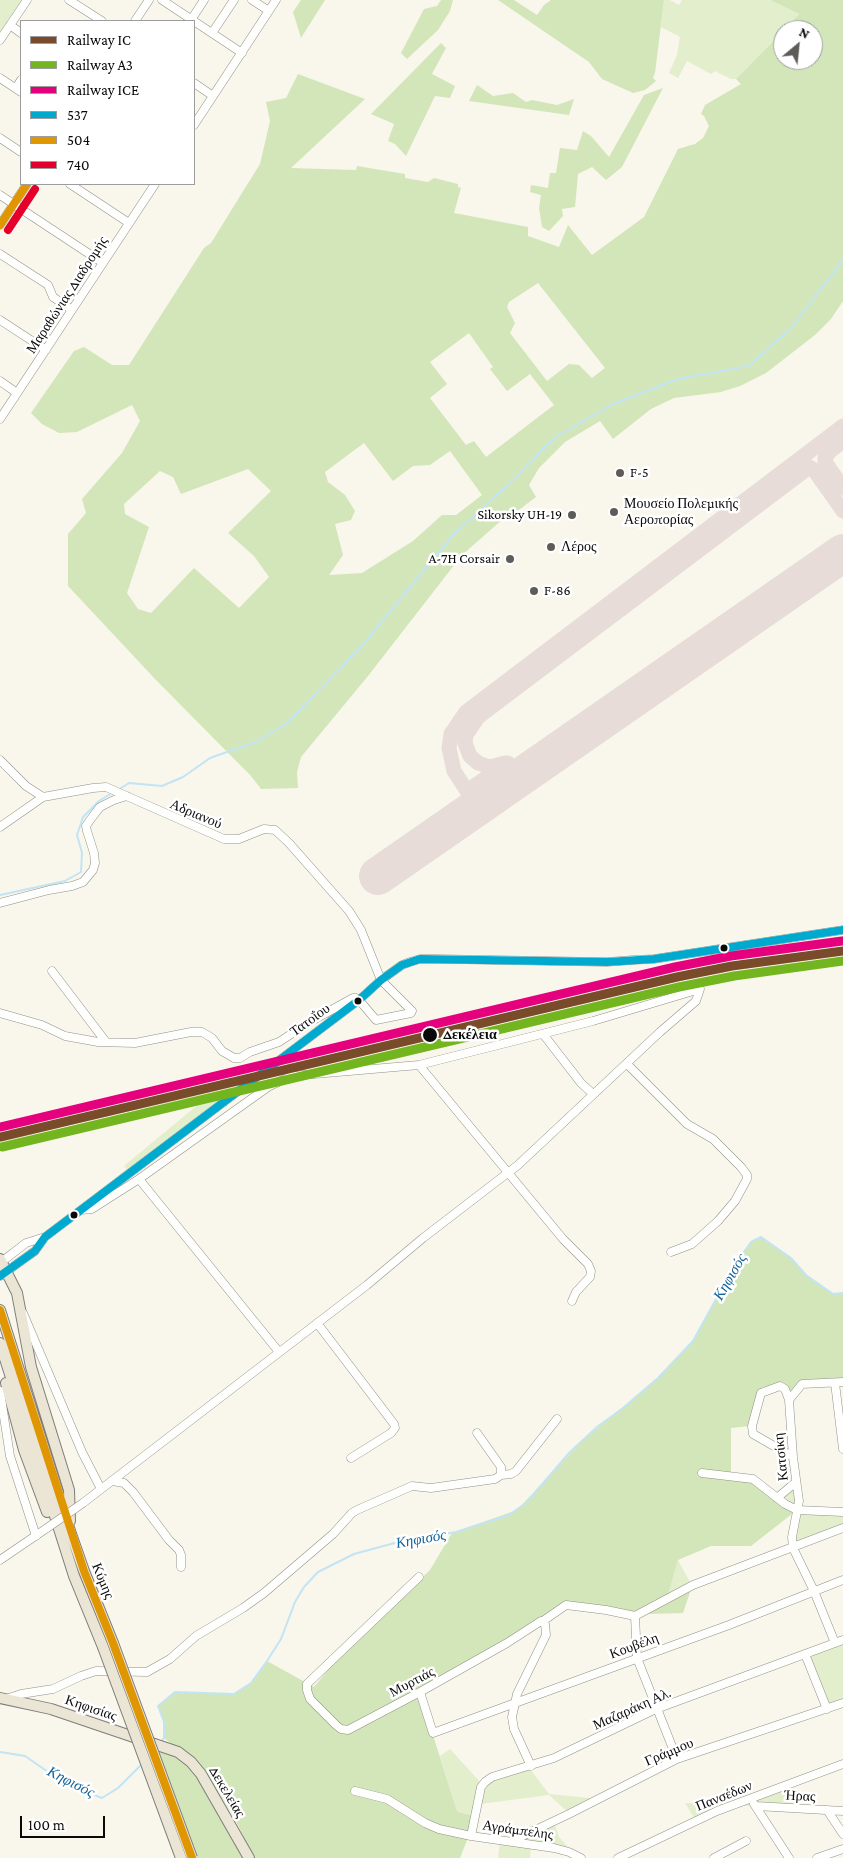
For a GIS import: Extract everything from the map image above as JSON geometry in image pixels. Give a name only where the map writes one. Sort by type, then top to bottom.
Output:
[{"type":"main road","points":[[0,1261],[3,1275],[17,1293],[31,1367],[69,1490],[66,1536],[54,1528],[34,1480],[0,1364]]},
{"type":"main road","name":"Κύμης","points":[[0,1310],[66,1536]]},
{"type":"main road","name":"Κύμης","points":[[0,1343],[66,1536],[84,1571],[181,1858]]},
{"type":"main road","name":"Κύμης","points":[[108,1645],[192,1858]]},
{"type":"main road","name":"Κηφισίας","points":[[3,1699],[51,1709],[172,1749]]},
{"type":"main road","name":"Δεκελείας","points":[[172,1749],[191,1762],[201,1774],[249,1858]]},
{"type":"street","points":[[0,40],[27,0]]},
{"type":"street","points":[[70,0],[100,20]]},
{"type":"street","points":[[136,20],[149,0]]},
{"type":"street","points":[[162,0],[191,20],[204,0]]},
{"type":"street","points":[[212,33],[234,0]]},
{"type":"street","points":[[252,0],[269,11]]},
{"type":"street","points":[[195,123],[276,0]]},
{"type":"street","points":[[195,22],[242,53]]},
{"type":"street","points":[[10,25],[20,32]]},
{"type":"street","points":[[0,78],[18,90]]},
{"type":"street","points":[[195,84],[213,96]]},
{"type":"street","points":[[0,138],[20,151]]},
{"type":"street","points":[[0,225],[26,185]]},
{"type":"street","points":[[72,185],[129,223]]},
{"type":"street","name":"Μαραθώνιας Διαδρομής","points":[[0,419],[154,185]]},
{"type":"street","points":[[0,195],[103,263]]},
{"type":"street","points":[[0,254],[48,285],[53,297],[72,310]]},
{"type":"street","points":[[0,320],[46,350]]},
{"type":"street","points":[[0,381],[17,393]]},
{"type":"street","points":[[0,760],[26,786],[43,797],[0,827]]},
{"type":"street","name":"Αδριανού","points":[[43,797],[100,787],[113,789],[150,808],[224,839],[239,839],[264,829],[275,830],[289,843],[353,916],[361,930],[381,980]]},
{"type":"street","points":[[0,903],[49,890],[78,885],[83,882],[93,870],[94,863],[94,853],[86,826],[100,808],[114,800],[127,796]]},
{"type":"street","name":"Τατοΐου","points":[[3,1275],[35,1251],[46,1236],[359,1000],[381,980],[402,965],[420,959],[607,962],[654,959],[843,930]]},
{"type":"street","points":[[52,971],[106,1042]]},
{"type":"street","points":[[0,1014],[42,1025],[65,1036],[81,1040],[135,1043],[191,1032],[202,1032],[212,1038],[230,1056],[240,1058],[250,1052],[279,1042],[308,1023],[353,998],[359,1000],[376,1020],[411,1013],[412,1010],[393,994],[381,980]]},
{"type":"street","points":[[0,1560],[83,1503],[175,1434],[509,1172],[696,1001],[700,989],[593,1021],[419,1065],[301,1074],[283,1079],[268,1087],[139,1179],[92,1209],[80,1210]]},
{"type":"street","points":[[543,1034],[581,1083],[593,1094]]},
{"type":"street","points":[[626,1064],[686,1124],[713,1139],[747,1175],[747,1179],[735,1201],[718,1221],[692,1244],[671,1252]]},
{"type":"street","points":[[419,1065],[564,1239],[588,1264],[591,1271],[590,1277],[576,1292],[572,1301]]},
{"type":"street","points":[[139,1179],[279,1352]]},
{"type":"street","name":"Τατοΐου","points":[[0,1261],[26,1243],[46,1236]]},
{"type":"street","points":[[19,1303],[82,1452],[101,1489]]},
{"type":"street","points":[[317,1323],[394,1424],[395,1428],[391,1433],[351,1458]]},
{"type":"street","points":[[793,1457],[756,1437],[752,1431],[760,1393],[780,1386],[784,1389],[789,1400],[802,1384],[839,1382],[843,1449]]},
{"type":"street","points":[[0,1391],[10,1456],[36,1536]]},
{"type":"street","name":"Κατσίκη","points":[[789,1400],[793,1457],[799,1501],[792,1537],[793,1548]]},
{"type":"street","points":[[3,1699],[53,1689],[96,1671],[147,1672],[170,1659],[190,1640],[264,1594],[333,1534],[357,1510],[412,1486],[431,1488],[495,1480],[501,1475],[511,1474],[516,1471],[557,1419]]},
{"type":"street","points":[[477,1433],[499,1464],[501,1475]]},
{"type":"street","points":[[702,1474],[754,1479],[777,1498],[797,1510],[843,1512]]},
{"type":"street","points":[[112,1481],[124,1483],[133,1492],[169,1540],[179,1550],[181,1567]]},
{"type":"street","points":[[777,1498],[796,1482]]},
{"type":"street","points":[[678,1759],[656,1709],[637,1658],[635,1616],[688,1587],[843,1528]]},
{"type":"street","points":[[793,1548],[814,1591],[835,1643]]},
{"type":"street","name":"Μυρτιάς","points":[[419,1577],[307,1684],[306,1687],[310,1699],[336,1725],[345,1730],[420,1692],[507,1643],[566,1605],[635,1616]]},
{"type":"street","name":"Κουβέλη","points":[[420,1692],[433,1733],[729,1625],[843,1580]]},
{"type":"street","points":[[531,1766],[514,1729],[512,1717],[514,1704],[546,1635],[543,1621]]},
{"type":"street","name":"Μαζαράκη Αλ.","points":[[471,1836],[480,1792],[483,1784],[492,1777],[554,1758],[656,1709],[843,1640]]},
{"type":"street","points":[[805,1654],[827,1709]]},
{"type":"street","name":"Γράμμου","points":[[512,1841],[678,1759],[843,1703]]},
{"type":"street","name":"Πανσέδων","points":[[618,1858],[717,1811],[843,1764]]},
{"type":"street","name":"Αγράμπελης","points":[[355,1791],[387,1799],[432,1827],[471,1836],[562,1849],[581,1858]]},
{"type":"street","points":[[750,1798],[789,1858]]},
{"type":"street","name":"Ήρας","points":[[756,1806],[843,1810]]},
{"type":"street","points":[[828,1810],[843,1834]]},
{"type":"street","points":[[714,1858],[746,1841]]},
{"type":"street","points":[[817,1858],[843,1849]]},
{"type":"green space","points":[[0,0],[21,0],[0,32]]},
{"type":"green space","points":[[301,0],[325,0],[301,38],[293,12]]},
{"type":"green space","points":[[441,0],[453,0],[450,11],[438,30],[407,59],[401,53],[424,9],[437,6]]},
{"type":"green space","points":[[498,0],[514,0],[537,15],[544,5],[551,0],[664,0],[653,78],[656,81],[645,90],[633,93],[602,79],[589,62]]},
{"type":"green space","points":[[664,0],[670,0],[679,5],[682,0],[770,0],[799,14],[793,20],[773,20],[773,41],[736,79],[731,79],[715,71],[711,74],[687,61],[678,78],[669,73],[677,55],[680,37],[661,27]]},
{"type":"green space","points":[[770,0],[843,0],[843,301],[831,319],[815,335],[766,373],[740,386],[721,392],[674,398],[651,409],[613,439],[600,421],[565,442],[539,468],[529,485],[536,497],[507,519],[503,519],[462,555],[368,676],[301,757],[297,772],[298,788],[261,789],[251,776],[156,680],[68,586],[68,534],[86,513],[82,499],[122,453],[140,421],[132,405],[77,432],[59,433],[42,424],[31,413],[74,351],[84,347],[112,365],[129,365],[204,248],[211,243],[260,164],[270,121],[266,102],[286,98],[298,74],[365,99],[291,168],[356,170],[357,166],[405,174],[405,178],[428,182],[434,178],[458,184],[458,187],[461,188],[454,213],[528,227],[528,236],[559,247],[568,225],[592,255],[644,217],[678,149],[695,144],[703,138],[709,126],[701,114],[705,105],[741,84],[736,79],[773,41],[773,70],[823,70],[823,20],[793,20],[799,14]],"holes":[[[538,283],[605,368],[592,378],[579,365],[569,364],[547,381],[510,333],[515,323],[507,307],[509,302]],[[469,333],[493,367],[490,369],[507,391],[530,374],[554,405],[486,457],[474,441],[466,445],[430,398],[447,384],[430,362]],[[364,443],[393,481],[413,466],[430,465],[450,451],[482,495],[456,515],[442,515],[413,541],[362,573],[329,575],[343,555],[335,524],[351,520],[355,511],[345,495],[328,482],[325,472]],[[248,469],[271,491],[228,533],[254,556],[269,577],[239,608],[194,568],[151,613],[138,609],[127,593],[149,527],[125,514],[124,504],[160,471],[173,477],[181,494]]]},
{"type":"green space","points":[[441,43],[446,48],[432,74],[455,86],[450,98],[435,96],[406,156],[395,144],[388,141],[394,124],[371,114]]},
{"type":"green space","points":[[477,85],[493,96],[513,93],[526,102],[532,100],[557,105],[574,99],[569,115],[469,101]]},
{"type":"green space","points":[[663,88],[622,167],[606,180],[592,167],[578,174],[575,207],[562,209],[563,216],[549,231],[542,227],[539,208],[541,195],[530,192],[531,185],[548,188],[550,173],[556,173],[560,148],[577,150],[583,131],[591,136],[609,157],[644,95]]},
{"type":"green space","points":[[244,1082],[116,1180],[114,1179],[127,1169],[124,1166],[206,1098],[204,1095],[74,1124],[0,1143],[0,1140]]},
{"type":"green space","points":[[761,1237],[791,1258],[806,1275],[833,1294],[843,1293],[843,1380],[800,1383],[789,1392],[780,1385],[762,1387],[755,1401],[750,1426],[731,1428],[731,1476],[747,1478],[797,1510],[751,1546],[711,1546],[678,1560],[667,1599],[692,1586],[683,1613],[648,1614],[665,1601],[636,1613],[567,1603],[420,1694],[456,1808],[458,1812],[472,1815],[469,1835],[460,1858],[255,1858],[232,1814],[204,1770],[164,1738],[164,1722],[158,1706],[175,1692],[234,1694],[251,1683],[267,1661],[314,1687],[336,1660],[430,1570],[452,1533],[517,1510],[583,1440],[658,1378],[693,1341],[736,1263],[751,1242]]},
{"type":"green space","points":[[796,1483],[797,1510],[843,1516],[843,1527],[793,1548],[797,1511],[779,1497]]},
{"type":"green space","points":[[678,1560],[692,1586],[667,1599]]},
{"type":"green space","points":[[843,1644],[843,1703],[827,1709],[808,1656]]},
{"type":"green space","points":[[155,1746],[171,1751],[189,1764],[245,1858],[195,1858]]},
{"type":"green space","points":[[450,1749],[481,1783],[474,1815],[458,1812],[456,1808],[440,1756]]},
{"type":"green space","points":[[530,1769],[549,1794],[599,1799],[570,1814],[549,1795],[480,1804],[482,1791],[487,1783]]},
{"type":"green space","points":[[784,1786],[796,1808],[733,1805]]},
{"type":"green space","points":[[685,1803],[733,1805],[696,1821]]},
{"type":"green space","points":[[554,1822],[559,1837],[574,1854],[531,1846],[530,1858],[498,1858],[500,1841],[512,1842]]},
{"type":"waterway","points":[[121,788],[129,783],[162,786],[183,777],[210,758],[258,741],[286,724],[361,647],[454,534],[513,480],[554,438],[613,404],[678,379],[749,366],[791,328],[843,260]]},
{"type":"waterway","points":[[0,895],[65,881],[81,872],[82,853],[77,835],[83,817],[99,801],[112,793]]},
{"type":"waterway","name":"Κηφισός","points":[[160,1743],[164,1738],[164,1722],[158,1706],[175,1692],[234,1694],[251,1683],[281,1639],[295,1602],[304,1587],[318,1572],[354,1554],[402,1541],[456,1532],[509,1515],[526,1503],[569,1453],[597,1427],[658,1378],[693,1341],[736,1263],[751,1242],[761,1237],[791,1258],[806,1275],[833,1294],[843,1293]]},
{"type":"waterway","name":"Κηφισός","points":[[0,1752],[25,1756],[51,1774],[79,1789],[102,1798],[118,1788],[142,1764]]},
{"type":"taxiway","points":[[508,763],[467,791],[454,771],[449,748],[451,734],[466,712],[843,426]]},
{"type":"taxiway","points":[[843,441],[830,451],[825,458],[825,462],[843,488]]},
{"type":"taxiway","points":[[505,763],[490,767],[478,763],[470,756],[465,743],[466,735],[478,717],[809,467],[814,470],[843,511]]},
{"type":"runway","points":[[378,876],[843,553]]},
{"type":"rail line","name":"ICE","points":[[0,1127],[675,967],[731,956],[842,941]]},
{"type":"rail line","name":"IC","points":[[0,1137],[677,977],[732,966],[843,951]]},
{"type":"rail line","name":"A3","points":[[2,1147],[679,987],[734,976],[843,961]]},
{"type":"transit line","name":"504","points":[[0,225],[26,185]]},
{"type":"transit line","name":"740","points":[[8,230],[35,189]]},
{"type":"transit line","name":"537","points":[[0,1276],[35,1251],[45,1237],[359,1000],[381,980],[402,965],[420,959],[607,962],[654,959],[843,930]]},
{"type":"transit line","name":"504","points":[[0,1310],[84,1571],[113,1643],[192,1858]]},
{"type":"place","name":"F-5","points":[[620,473]]},
{"type":"place","name":"Μουσείο Πολεμικής Αεροπορίας","points":[[614,512]]},
{"type":"place","name":"Sikorsky UH-19","points":[[572,515]]},
{"type":"place","name":"Λέρος","points":[[551,547]]},
{"type":"place","name":"A-7H Corsair","points":[[510,559]]},
{"type":"place","name":"F-86","points":[[534,591]]},
{"type":"place","name":"Δεκέλεια","points":[[430,1035]]}]
